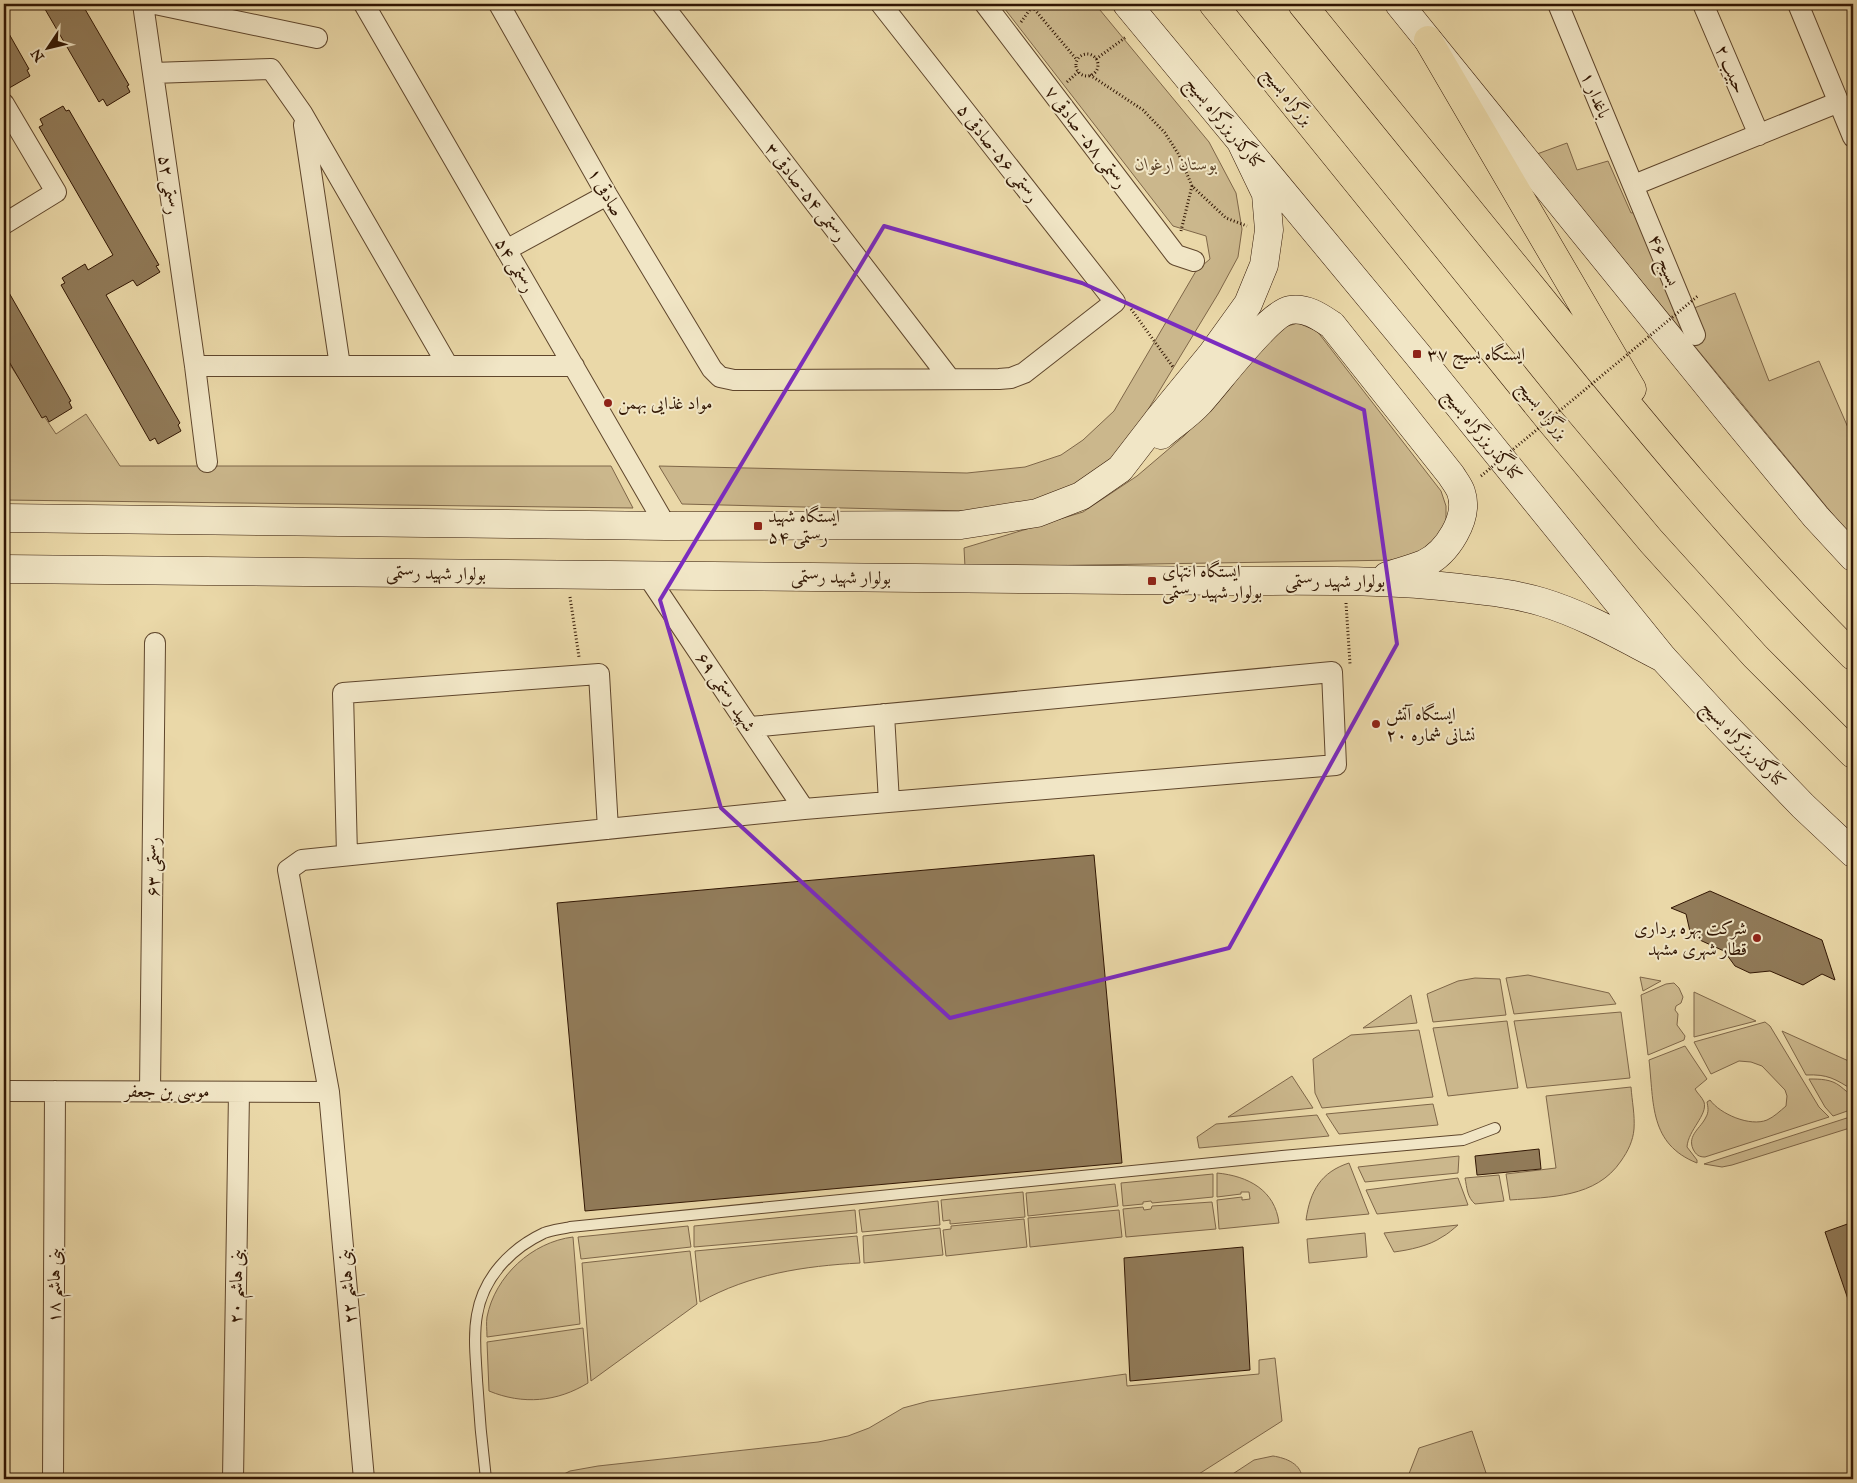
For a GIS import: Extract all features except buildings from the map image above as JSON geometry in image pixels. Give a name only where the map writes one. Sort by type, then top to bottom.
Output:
[{"type":"highway","name":"بزرگراه بسیج","points":[[1213,4],[1552,423],[1651,541],[1755,656],[1853,754]]},
{"type":"highway","points":[[1302,4],[1673,459],[1805,608],[1853,656]]},
{"type":"highway","points":[[1428,40],[1673,459]]},
{"type":"main road","name":"کنارگذربزرگراه بسیج","points":[[1127,4],[1417,354],[1663,658],[1789,792],[1853,853]]},
{"type":"main road","points":[[1399,4],[1738,423],[1816,517],[1853,557]]},
{"type":"main road","points":[[1120,469],[1156,421],[1212,354],[1248,304],[1264,265],[1269,230],[1266,194],[1240,142]]},
{"type":"main road","points":[[4,518],[666,526],[961,525],[1037,513],[1081,496],[1120,469],[1198,404],[1271,320],[1289,310],[1304,310],[1332,325],[1451,475],[1461,492],[1463,505],[1456,534],[1445,547],[1426,563],[1373,581]]},
{"type":"main road","name":"بولوار شهید رستمی","points":[[4,569],[1373,581],[1423,583],[1489,591],[1542,602],[1582,617],[1663,658]]},
{"type":"street","name":"رستمی ۵۲","points":[[143,4],[196,366],[206,462]]},
{"type":"street","points":[[155,4],[317,38]]},
{"type":"street","name":"رستمی ۵۴","points":[[364,4],[666,526]]},
{"type":"street","name":"صادقی ۱","points":[[499,4],[607,195],[712,369],[720,377],[734,380],[950,380]]},
{"type":"street","name":"رستمی ۵۴-صادقی ۳","points":[[662,4],[950,380]]},
{"type":"street","name":"رستمی ۵۶-صادقی ۵","points":[[881,4],[1115,302]]},
{"type":"street","name":"رستمی ۵۸- صادقی ۷","points":[[986,4],[1185,258]]},
{"type":"street","name":"باغدار ۱","points":[[1558,4],[1634,186]]},
{"type":"street","name":"حبیب ۲","points":[[1704,4],[1759,134]]},
{"type":"street","points":[[1798,4],[1853,137]]},
{"type":"street","points":[[154,74],[271,69],[302,113],[448,366]]},
{"type":"street","points":[[1634,186],[1840,102]]},
{"type":"street","points":[[4,104],[56,192],[4,224]]},
{"type":"street","points":[[302,113],[340,366]]},
{"type":"street","name":"بسیج ۴۶","points":[[1634,186],[1695,335]]},
{"type":"street","points":[[506,250],[607,195]]},
{"type":"street","points":[[950,380],[999,379],[1024,374],[1115,302]]},
{"type":"street","points":[[196,366],[574,366]]},
{"type":"street","name":"شهید رستمی ۶۹","points":[[647,575],[804,809]]},
{"type":"street","name":"رستمی ۶۳","points":[[150,1091],[156,643]]},
{"type":"street","points":[[608,829],[599,674],[342,693],[347,855],[608,829],[804,809],[1336,765],[1332,672],[750,727]]},
{"type":"street","points":[[884,714],[889,802]]},
{"type":"street","name":"بنی هاشم ۲۲","points":[[347,855],[302,860],[288,870],[329,1092],[364,1479]]},
{"type":"street","name":"موسی بن جعفر","points":[[4,1091],[329,1092]]},
{"type":"street","name":"بنی هاشم ۱۸","points":[[53,1479],[55,1091]]},
{"type":"street","name":"بنی هاشم ۲۰","points":[[233,1479],[239,1092]]},
{"type":"lane","points":[[486,1479],[476,1364],[477,1316],[484,1291],[493,1274],[511,1254],[545,1232],[570,1227],[1282,1156],[1463,1140],[1495,1128]]},
{"type":"path","points":[[1030,4],[1077,60]]},
{"type":"path","points":[[1096,59],[1133,31]]},
{"type":"path","points":[[1086,54],[1092,55],[1096,59],[1098,66],[1096,72],[1084,75],[1078,72],[1076,68],[1077,60],[1081,56],[1086,54]]},
{"type":"path","points":[[1185,258],[1192,186]]},
{"type":"path","points":[[1481,476],[1699,295]]},
{"type":"path","points":[[1115,302],[1131,310],[1174,368],[1180,361]]},
{"type":"path","points":[[567,575],[581,675]]},
{"type":"path","points":[[1332,672],[1351,670],[1344,581]]},
{"type":"highlighted area","points":[[884,226],[1082,283],[1364,410],[1397,644],[1229,948],[950,1018],[721,808],[660,600]]},
{"type":"green space","name":"بوستان ارغوان","points":[[1001,4],[1095,4],[1209,142],[1236,193],[1242,229],[1238,257],[1218,294],[1129,441],[1098,472],[1069,488],[1034,502],[964,511],[682,504],[659,466],[967,473],[1025,467],[1061,455],[1083,440],[1114,411],[1196,271],[1210,259],[1206,236],[1173,226]]},
{"type":"green space","points":[[1567,143],[1577,170],[1608,161],[1631,213],[1653,209],[1694,308],[1735,293],[1769,381],[1819,361],[1853,439],[1853,539],[1537,154]]},
{"type":"green space","points":[[1298,323],[1317,331],[1441,491],[1446,506],[1446,523],[1429,550],[1399,560],[965,567],[964,548],[1083,512],[1137,476],[1184,436],[1218,400],[1277,329]]},
{"type":"green space","points":[[4,356],[56,434],[86,414],[120,466],[611,466],[633,508],[4,500]]},
{"type":"green space","points":[[1528,975],[1609,993],[1616,1004],[1514,1014],[1506,978]]},
{"type":"green space","points":[[1640,977],[1661,981],[1643,991]]},
{"type":"green space","points":[[1475,978],[1500,979],[1506,1015],[1433,1022],[1427,994],[1458,981]]},
{"type":"green space","points":[[1674,983],[1679,988],[1683,997],[1675,1010],[1678,1014],[1677,1025],[1685,1036],[1684,1040],[1648,1055],[1641,995],[1666,984]]},
{"type":"green space","points":[[1694,992],[1756,1021],[1694,1037]]},
{"type":"green space","points":[[1411,995],[1417,1023],[1363,1028]]},
{"type":"green space","points":[[1621,1012],[1630,1078],[1527,1088],[1514,1021]]},
{"type":"green space","points":[[1507,1021],[1518,1088],[1448,1096],[1433,1028]]},
{"type":"green space","points":[[1765,1022],[1770,1026],[1819,1107],[1829,1117],[1705,1157],[1699,1156],[1693,1149],[1692,1140],[1695,1132],[1707,1115],[1707,1102],[1710,1100],[1728,1114],[1752,1122],[1767,1120],[1775,1116],[1786,1106],[1787,1096],[1785,1090],[1762,1066],[1751,1062],[1739,1061],[1711,1074],[1694,1042]]},
{"type":"green space","points":[[1419,1030],[1433,1097],[1322,1108],[1315,1093],[1313,1059],[1351,1035]]},
{"type":"green space","points":[[1782,1031],[1853,1063],[1853,1090],[1831,1078],[1820,1075],[1806,1075]]},
{"type":"green space","points":[[1685,1046],[1707,1079],[1695,1089],[1704,1102],[1704,1107],[1687,1147],[1697,1160],[1697,1163],[1681,1155],[1670,1145],[1662,1133],[1657,1120],[1652,1092],[1649,1060]]},
{"type":"green space","points":[[1292,1076],[1313,1108],[1228,1117]]},
{"type":"green space","points":[[1809,1079],[1821,1079],[1840,1086],[1853,1096],[1853,1109],[1833,1116],[1825,1107]]},
{"type":"green space","points":[[1631,1087],[1634,1118],[1633,1138],[1624,1157],[1611,1173],[1585,1189],[1571,1193],[1541,1198],[1510,1200],[1506,1174],[1556,1168],[1546,1096]]},
{"type":"green space","points":[[1433,1104],[1438,1125],[1339,1134],[1326,1114]]},
{"type":"green space","points":[[1317,1115],[1329,1136],[1199,1148],[1197,1137],[1216,1124]]},
{"type":"green space","points":[[1853,1116],[1853,1127],[1732,1165],[1722,1167],[1704,1164]]},
{"type":"green space","points":[[1459,1156],[1458,1173],[1365,1182],[1358,1167]]},
{"type":"green space","points":[[1349,1163],[1369,1214],[1306,1220],[1310,1200],[1318,1184],[1331,1172]]},
{"type":"green space","points":[[1217,1173],[1249,1181],[1266,1193],[1272,1202],[1279,1223],[1219,1229],[1217,1200],[1242,1197],[1242,1200],[1250,1199],[1249,1192],[1217,1197]]},
{"type":"green space","points":[[1213,1174],[1213,1197],[1152,1203],[1151,1201],[1143,1202],[1143,1204],[1123,1206],[1121,1183]]},
{"type":"green space","points":[[1499,1175],[1504,1201],[1475,1204],[1469,1195],[1465,1178]]},
{"type":"green space","points":[[1458,1178],[1468,1205],[1377,1214],[1366,1190]]},
{"type":"green space","points":[[1115,1184],[1118,1206],[1028,1216],[1026,1193]]},
{"type":"green space","points":[[1023,1192],[1025,1217],[950,1224],[950,1220],[943,1221],[941,1200]]},
{"type":"green space","points":[[938,1201],[940,1225],[862,1232],[859,1210]]},
{"type":"green space","points":[[1212,1202],[1216,1229],[1126,1237],[1123,1209],[1143,1207],[1144,1210],[1151,1209],[1152,1206]]},
{"type":"green space","points":[[855,1210],[857,1233],[694,1247],[694,1226]]},
{"type":"green space","points":[[1119,1210],[1122,1237],[1030,1247],[1028,1218]]},
{"type":"green space","points":[[1024,1219],[1027,1247],[946,1256],[943,1230],[951,1229],[951,1226]]},
{"type":"green space","points":[[1458,1225],[1431,1243],[1394,1252],[1384,1233]]},
{"type":"green space","points":[[688,1226],[691,1247],[581,1259],[578,1237]]},
{"type":"green space","points":[[940,1228],[943,1255],[864,1263],[863,1236]]},
{"type":"green space","points":[[1365,1233],[1367,1257],[1309,1263],[1307,1239]]},
{"type":"green space","points":[[857,1236],[860,1263],[818,1266],[778,1273],[719,1292],[700,1302],[695,1251]]},
{"type":"green space","points":[[573,1237],[580,1324],[487,1337],[487,1319],[491,1302],[507,1275],[530,1254],[543,1246]]},
{"type":"green space","points":[[690,1251],[697,1304],[591,1381],[582,1263]]},
{"type":"green space","points":[[583,1328],[588,1383],[552,1398],[540,1399],[514,1398],[489,1391],[487,1342]]},
{"type":"green space","points":[[1275,1358],[1282,1421],[1191,1479],[554,1479],[570,1471],[598,1466],[818,1442],[848,1436],[869,1428],[903,1408],[929,1401],[1126,1374],[1127,1386],[1259,1374],[1259,1360]]},
{"type":"green space","points":[[1472,1431],[1488,1479],[1407,1479],[1419,1448]]},
{"type":"green space","points":[[1273,1456],[1288,1460],[1296,1466],[1302,1479],[1225,1479],[1254,1460]]},
{"type":"place","name":"ایستگاه بسیج ۳۷","points":[[1417,354]]},
{"type":"place","name":"مواد غذایی بهمن","points":[[608,403]]},
{"type":"place","name":"ایستگاه شهید رستمی ۵۴","points":[[758,526]]},
{"type":"place","name":"ایستگاه انتهای بولوار شهید رستمی","points":[[1152,581]]},
{"type":"place","name":"ایستگاه آتش نشانی شماره ۲۰","points":[[1376,724]]},
{"type":"place","name":"شرکت بهره برداری قطار شهری مشهد","points":[[1757,938]]}]
